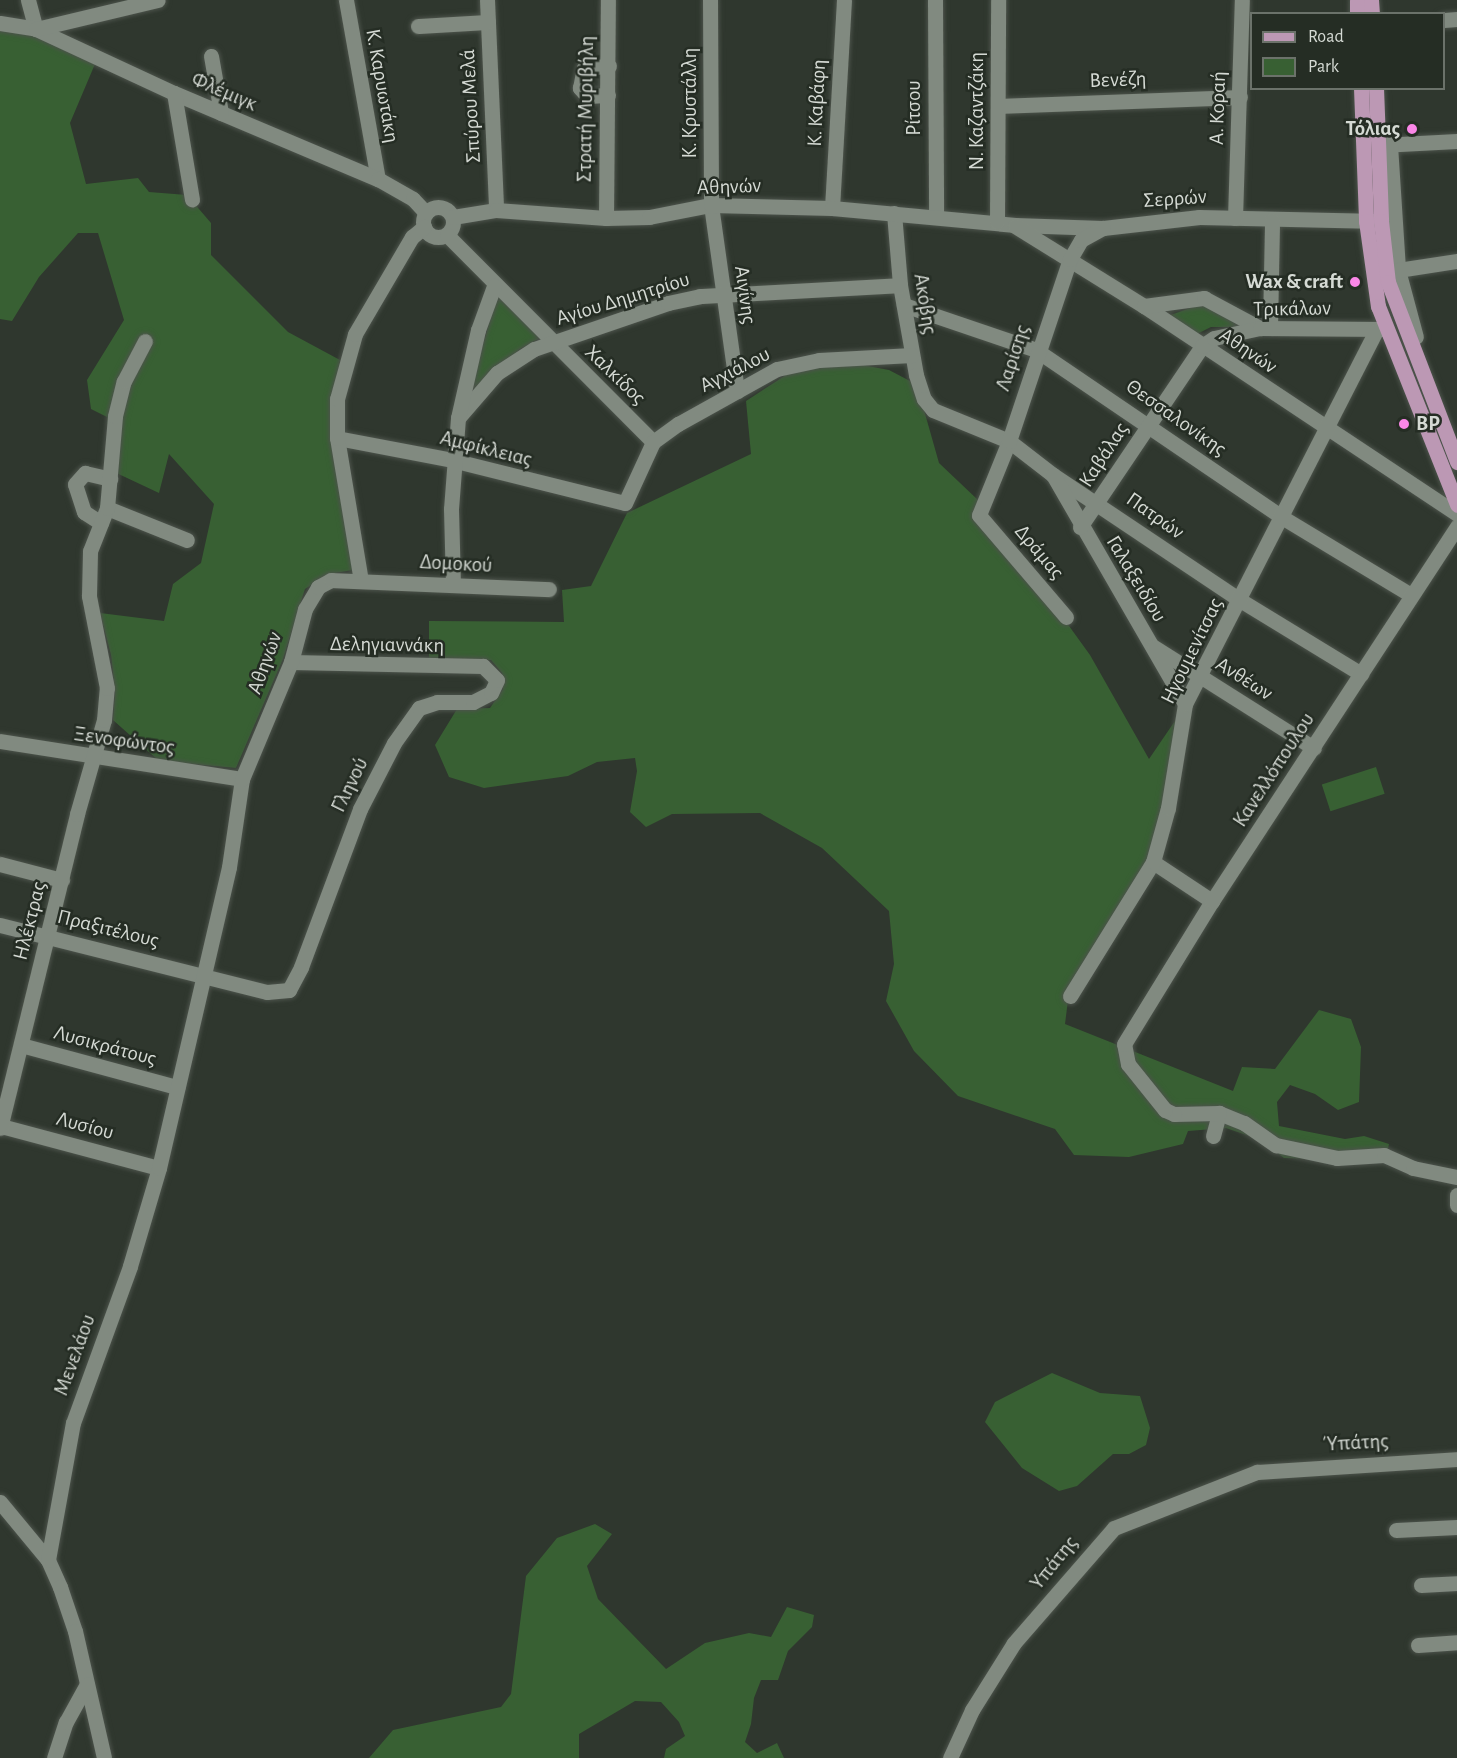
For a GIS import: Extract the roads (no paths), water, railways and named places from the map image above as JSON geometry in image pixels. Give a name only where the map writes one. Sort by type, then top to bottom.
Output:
[{"type":"main road","points":[[1360,90],[1374,221],[1393,303],[1457,462]]},
{"type":"main road","points":[[1376,90],[1384,145],[1374,221],[1373,287],[1381,330],[1457,505]]},
{"type":"street","points":[[28,0],[36,29],[135,3],[158,0]]},
{"type":"street","name":"Κ. Καρυωτάκη","points":[[346,0],[378,179]]},
{"type":"street","name":"Σπύρου Μελά","points":[[487,0],[496,210]]},
{"type":"street","name":"Στρατή Μυριβήλη","points":[[606,218],[608,0]]},
{"type":"street","name":"Κ. Κρυστάλλη","points":[[710,0],[711,205]]},
{"type":"street","name":"Κ. Καβάφη","points":[[832,208],[844,0]]},
{"type":"street","name":"Ρίτσου","points":[[935,0],[936,216]]},
{"type":"street","name":"Ν. Καζαντζάκη","points":[[997,222],[998,0]]},
{"type":"street","name":"Α. Κοραή","points":[[1234,218],[1242,0]]},
{"type":"street","points":[[418,26],[488,22]]},
{"type":"street","name":"Φλέμιγκ","points":[[0,23],[36,29],[174,93],[378,179],[413,199],[425,220]]},
{"type":"street","points":[[211,56],[221,113]]},
{"type":"street","points":[[608,95],[587,96],[580,88],[584,68],[609,66]]},
{"type":"street","points":[[174,93],[192,199]]},
{"type":"street","name":"Βενέζη","points":[[999,106],[1240,96]]},
{"type":"street","points":[[1457,141],[1384,145],[1398,270],[1414,332],[1457,440]]},
{"type":"street","name":"Αθηνών","points":[[453,217],[496,210],[606,218],[649,217],[711,205],[832,208],[973,219]]},
{"type":"street","name":"Αιγίνης","points":[[711,205],[736,391]]},
{"type":"street","points":[[361,581],[337,438],[337,399],[355,334],[412,237],[425,220],[440,207],[453,217],[453,227],[447,235],[431,236],[425,220]]},
{"type":"street","name":"Ακόβης","points":[[894,213],[900,285],[912,355],[924,399]]},
{"type":"street","name":"Σερρών","points":[[973,219],[1015,225],[1103,228],[1199,216],[1272,220],[1374,221]]},
{"type":"street","points":[[1144,306],[1204,298],[1265,328],[1272,220]]},
{"type":"street","name":"Αθηνών","points":[[1015,225],[1144,306],[1457,514]]},
{"type":"street","name":"Λαρίσης","points":[[980,514],[1009,441],[1036,350],[1070,259],[1081,240],[1103,228]]},
{"type":"street","name":"Χαλκίδος","points":[[447,235],[494,286],[653,442]]},
{"type":"street","points":[[1398,270],[1457,261]]},
{"type":"street","name":"Αγίου Δημητρίου","points":[[458,418],[497,373],[552,343],[668,303],[725,296],[900,285]]},
{"type":"street","points":[[453,585],[453,460],[458,418],[478,330],[494,286]]},
{"type":"street","name":"Θεσσαλονίκης","points":[[904,305],[1036,350],[1280,516],[1411,595]]},
{"type":"street","name":"Τρικάλων","points":[[1202,346],[1230,332],[1265,328],[1381,330]]},
{"type":"street","name":"Ηγουμενίτσας","points":[[1070,996],[1153,862],[1168,808],[1185,704],[1240,600],[1280,516],[1381,330]]},
{"type":"street","name":"Ηλέκτρας","points":[[0,1127],[91,758],[104,720],[107,688],[89,597],[90,551],[107,508],[115,416],[124,381],[146,341]]},
{"type":"street","name":"Καβάλας","points":[[1080,527],[1202,346]]},
{"type":"street","name":"Αγχιάλου","points":[[653,442],[736,391],[777,369],[799,362],[912,355]]},
{"type":"street","name":"Πατρών","points":[[924,399],[933,410],[1009,441],[1053,475],[1098,502],[1240,600],[1361,674]]},
{"type":"street","name":"Αμφίκλειας","points":[[337,438],[453,460],[625,503],[653,442]]},
{"type":"street","points":[[101,523],[84,512],[75,484],[85,473],[110,479]]},
{"type":"street","name":"Γαλαξειδίου","points":[[1053,475],[1080,527],[1185,704]]},
{"type":"street","points":[[107,508],[187,540]]},
{"type":"street","name":"Δράμας","points":[[980,514],[1066,617]]},
{"type":"street","name":"Κανελλόπουλου","points":[[1219,1113],[1174,1114],[1165,1110],[1128,1064],[1123,1047],[1126,1037],[1457,526]]},
{"type":"street","name":"Αθηνών","points":[[159,1168],[229,867],[242,779],[291,662],[305,609],[318,587],[331,580],[361,581]]},
{"type":"street","name":"Δομοκού","points":[[361,581],[549,590]]},
{"type":"street","name":"Ανθέων","points":[[1152,646],[1314,748]]},
{"type":"street","name":"Δεληγιαννάκη","points":[[291,662],[483,666]]},
{"type":"street","name":"Γληνού","points":[[289,990],[301,968],[360,809],[394,743],[419,708],[427,703],[473,702],[490,693],[497,680],[483,666]]},
{"type":"street","name":"Ξενοφώντος","points":[[0,741],[91,758],[242,779]]},
{"type":"street","points":[[1153,862],[1212,901]]},
{"type":"street","points":[[0,864],[62,880]]},
{"type":"street","name":"Πραξιτέλους","points":[[0,925],[48,935],[267,992],[289,990]]},
{"type":"street","name":"Λυσικράτους","points":[[21,1045],[177,1087]]},
{"type":"street","points":[[1213,1136],[1219,1113],[1244,1123],[1276,1146],[1337,1158],[1384,1155],[1413,1168],[1457,1177]]},
{"type":"street","name":"Λυσίου","points":[[0,1127],[159,1168]]},
{"type":"street","name":"Μενελάου","points":[[48,1560],[73,1423],[130,1266],[159,1168]]},
{"type":"street","points":[[1457,1195],[1457,1205]]},
{"type":"street","name":"Ύπάτης","points":[[1257,1472],[1457,1459]]},
{"type":"street","name":"Υπάτης","points":[[950,1758],[972,1710],[1014,1643],[1114,1528],[1257,1472]]},
{"type":"street","points":[[0,1502],[48,1560],[83,1663],[105,1758]]},
{"type":"street","points":[[1396,1530],[1457,1527]]},
{"type":"street","points":[[1421,1585],[1457,1582]]},
{"type":"street","points":[[1418,1645],[1457,1642]]},
{"type":"street","points":[[54,1758],[66,1722],[87,1684]]},
{"type":"place","name":"Τόλιας","points":[[1412,129]]},
{"type":"place","name":"Wax & craft","points":[[1355,282]]},
{"type":"place","name":"BP","points":[[1404,424]]}]
